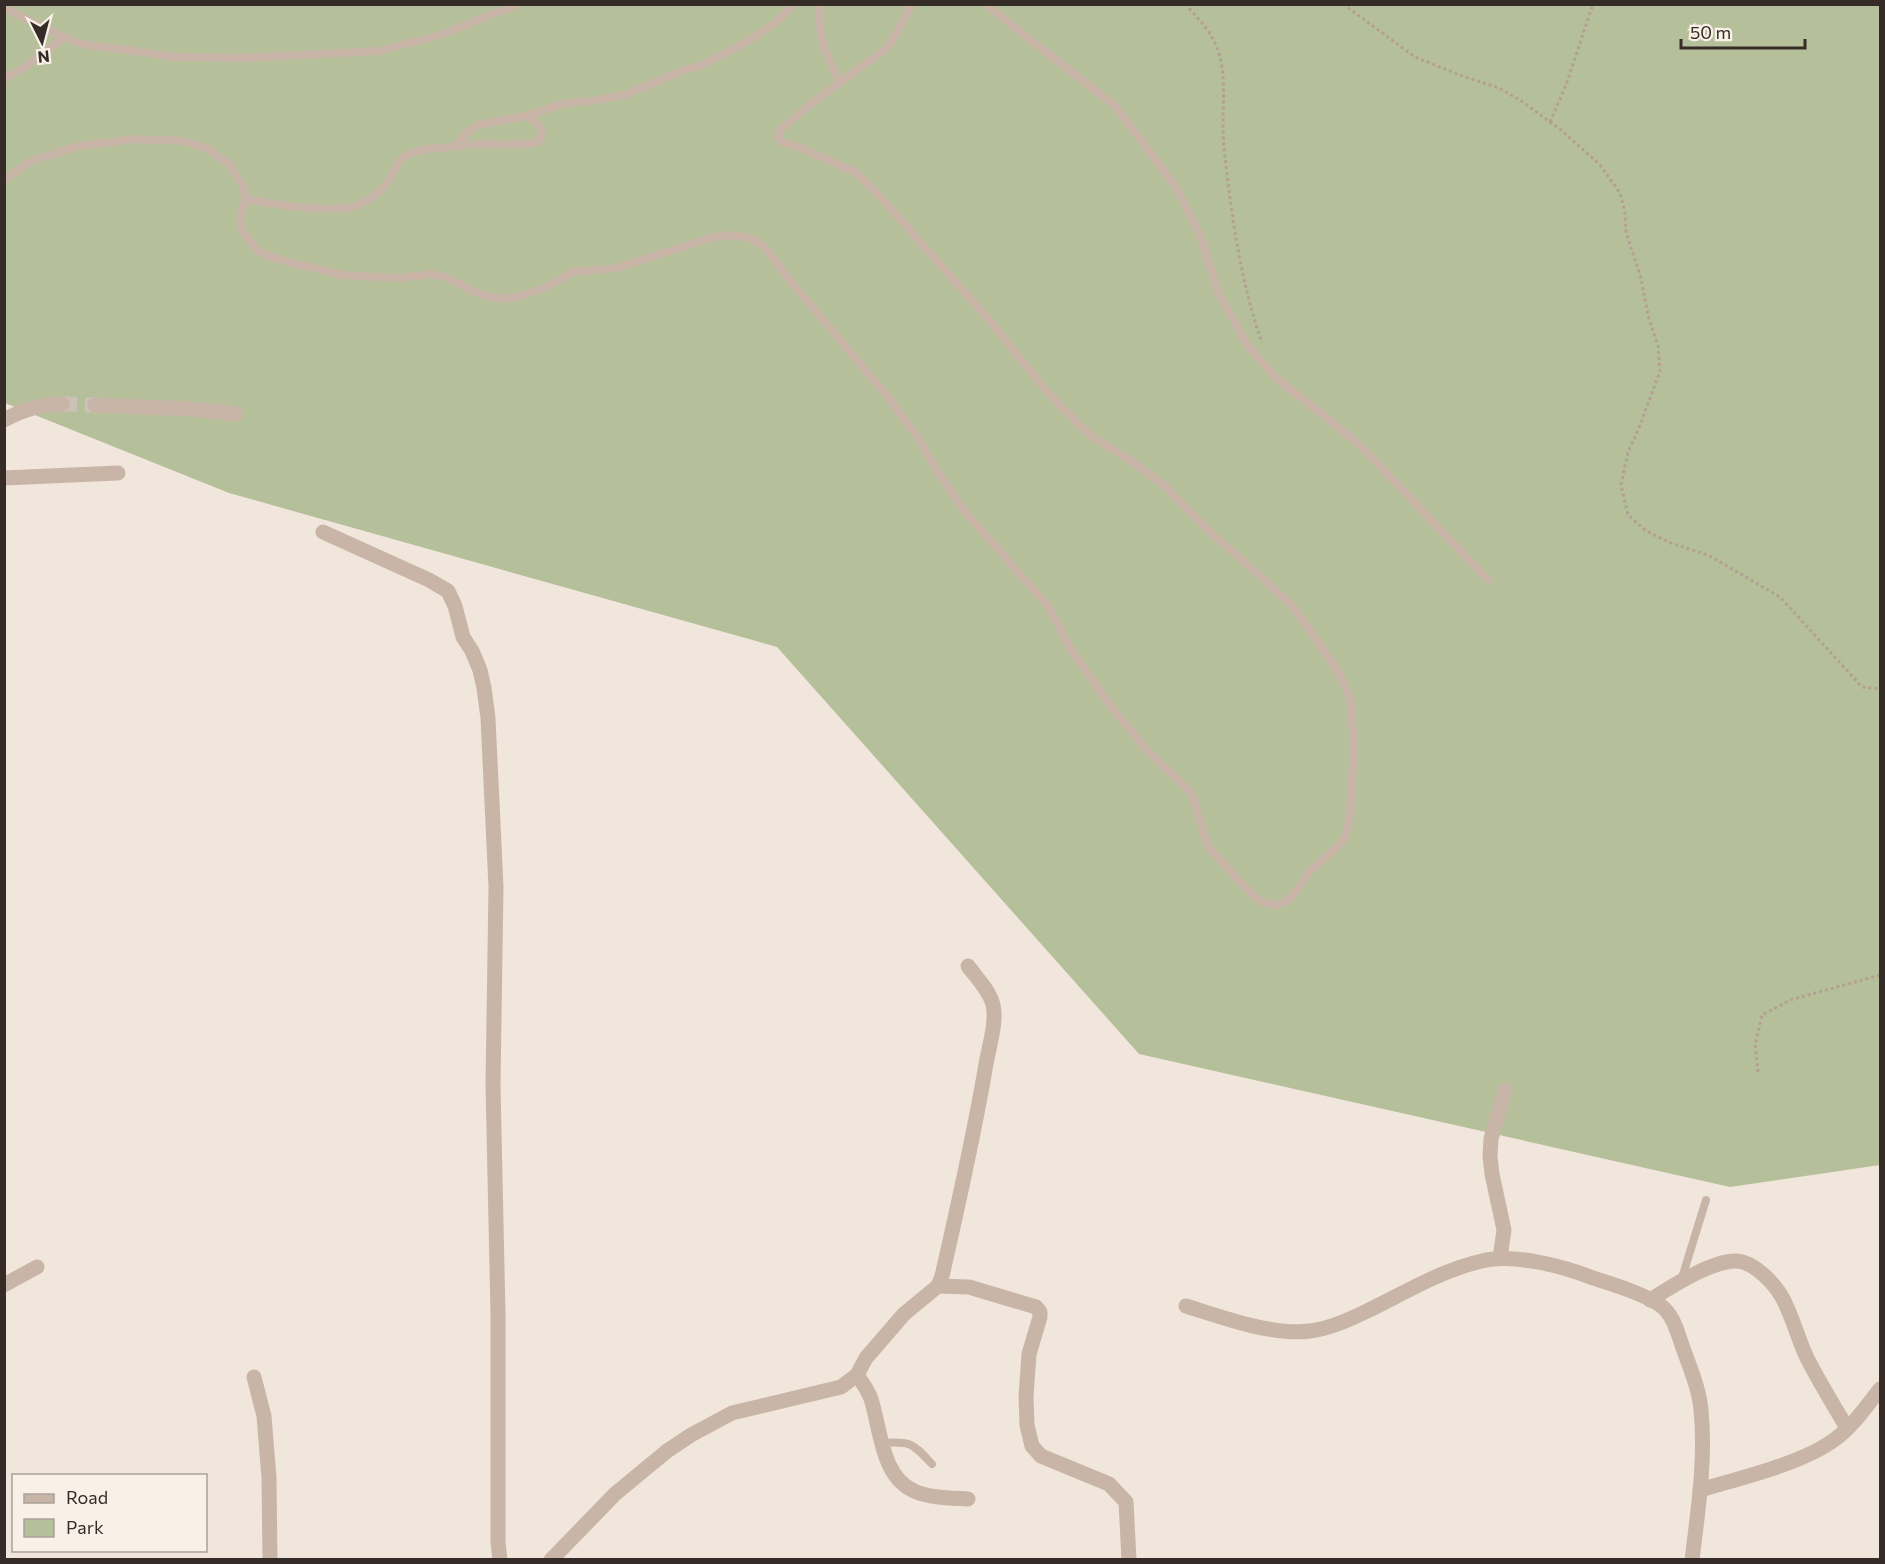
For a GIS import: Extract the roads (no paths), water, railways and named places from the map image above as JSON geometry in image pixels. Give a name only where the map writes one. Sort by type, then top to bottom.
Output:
[{"type":"street","points":[[4,420],[40,405],[62,404]]},
{"type":"street","points":[[95,405],[192,409],[236,414]]},
{"type":"street","points":[[4,478],[118,473]]},
{"type":"street","points":[[323,532],[429,580],[448,591],[455,606],[463,637],[480,670],[484,688],[488,718],[496,887],[493,1084],[500,1560]]},
{"type":"street","points":[[559,1557],[615,1494],[667,1451],[692,1435],[732,1413],[841,1388],[857,1375],[866,1358],[904,1314],[938,1286],[959,1202],[994,1017],[994,1005],[990,996],[968,966]]},
{"type":"street","points":[[1500,1258],[1504,1230],[1490,1156],[1491,1139],[1505,1090]]},
{"type":"street","points":[[1186,1306],[1233,1321],[1284,1331],[1309,1332],[1341,1323],[1458,1268],[1483,1260],[1500,1258],[1570,1269],[1661,1305],[1670,1315],[1696,1383],[1701,1409],[1700,1490],[1692,1560]]},
{"type":"street","points":[[1650,1300],[1681,1281],[1719,1264],[1736,1261],[1750,1264],[1769,1280],[1782,1297],[1808,1360],[1846,1428]]},
{"type":"street","points":[[4,1285],[37,1267]]},
{"type":"street","points":[[938,1286],[969,1287],[1036,1307],[1040,1312],[1029,1354],[1026,1397],[1027,1425],[1032,1446],[1041,1456],[1109,1484],[1126,1502],[1129,1560]]},
{"type":"street","points":[[857,1375],[870,1396],[886,1462],[896,1479],[914,1491],[932,1496],[968,1499]]},
{"type":"street","points":[[254,1377],[265,1426],[269,1478],[270,1560]]},
{"type":"street","points":[[1700,1490],[1817,1451],[1836,1439],[1881,1389]]},
{"type":"lane","points":[[4,7],[46,30],[82,45],[177,57],[244,57],[378,51],[440,35],[519,4]]},
{"type":"lane","points":[[457,146],[465,134],[478,125],[526,116],[562,104],[624,95],[684,70],[700,66],[748,41],[775,23],[795,4]]},
{"type":"lane","points":[[821,4],[820,32],[840,83]]},
{"type":"lane","points":[[4,180],[29,162],[78,146],[136,139],[183,141],[207,148],[230,165],[243,186],[246,199],[240,216],[242,231],[258,251],[277,259],[342,275],[400,278],[430,274],[446,277],[475,292],[494,298],[513,298],[542,289],[573,272],[616,268],[710,238],[730,235],[750,238],[764,246],[792,284],[888,397],[919,439],[937,471],[966,513],[1048,606],[1074,653],[1113,709],[1144,747],[1192,794],[1208,847],[1262,902],[1276,905],[1287,901],[1310,871],[1345,837],[1350,816],[1354,745],[1350,697],[1338,671],[1294,608],[1211,533],[1165,486],[1130,460],[1091,436],[1048,393],[990,321],[876,192],[855,172],[782,142],[778,137],[780,130],[887,48],[912,4]]},
{"type":"lane","points":[[985,4],[1115,106],[1176,187],[1200,234],[1218,292],[1248,346],[1276,378],[1354,440],[1488,580]]},
{"type":"lane","points":[[4,78],[24,68],[64,37]]},
{"type":"lane","points":[[246,199],[315,208],[359,204],[384,188],[398,163],[406,156],[470,144],[511,145],[537,142],[542,136],[542,129],[537,121],[526,116]]},
{"type":"lane","points":[[1681,1281],[1707,1200]]},
{"type":"lane","points":[[882,1443],[906,1442],[919,1450],[932,1464]]},
{"type":"tunnel","points":[[62,404],[95,405]]}]
